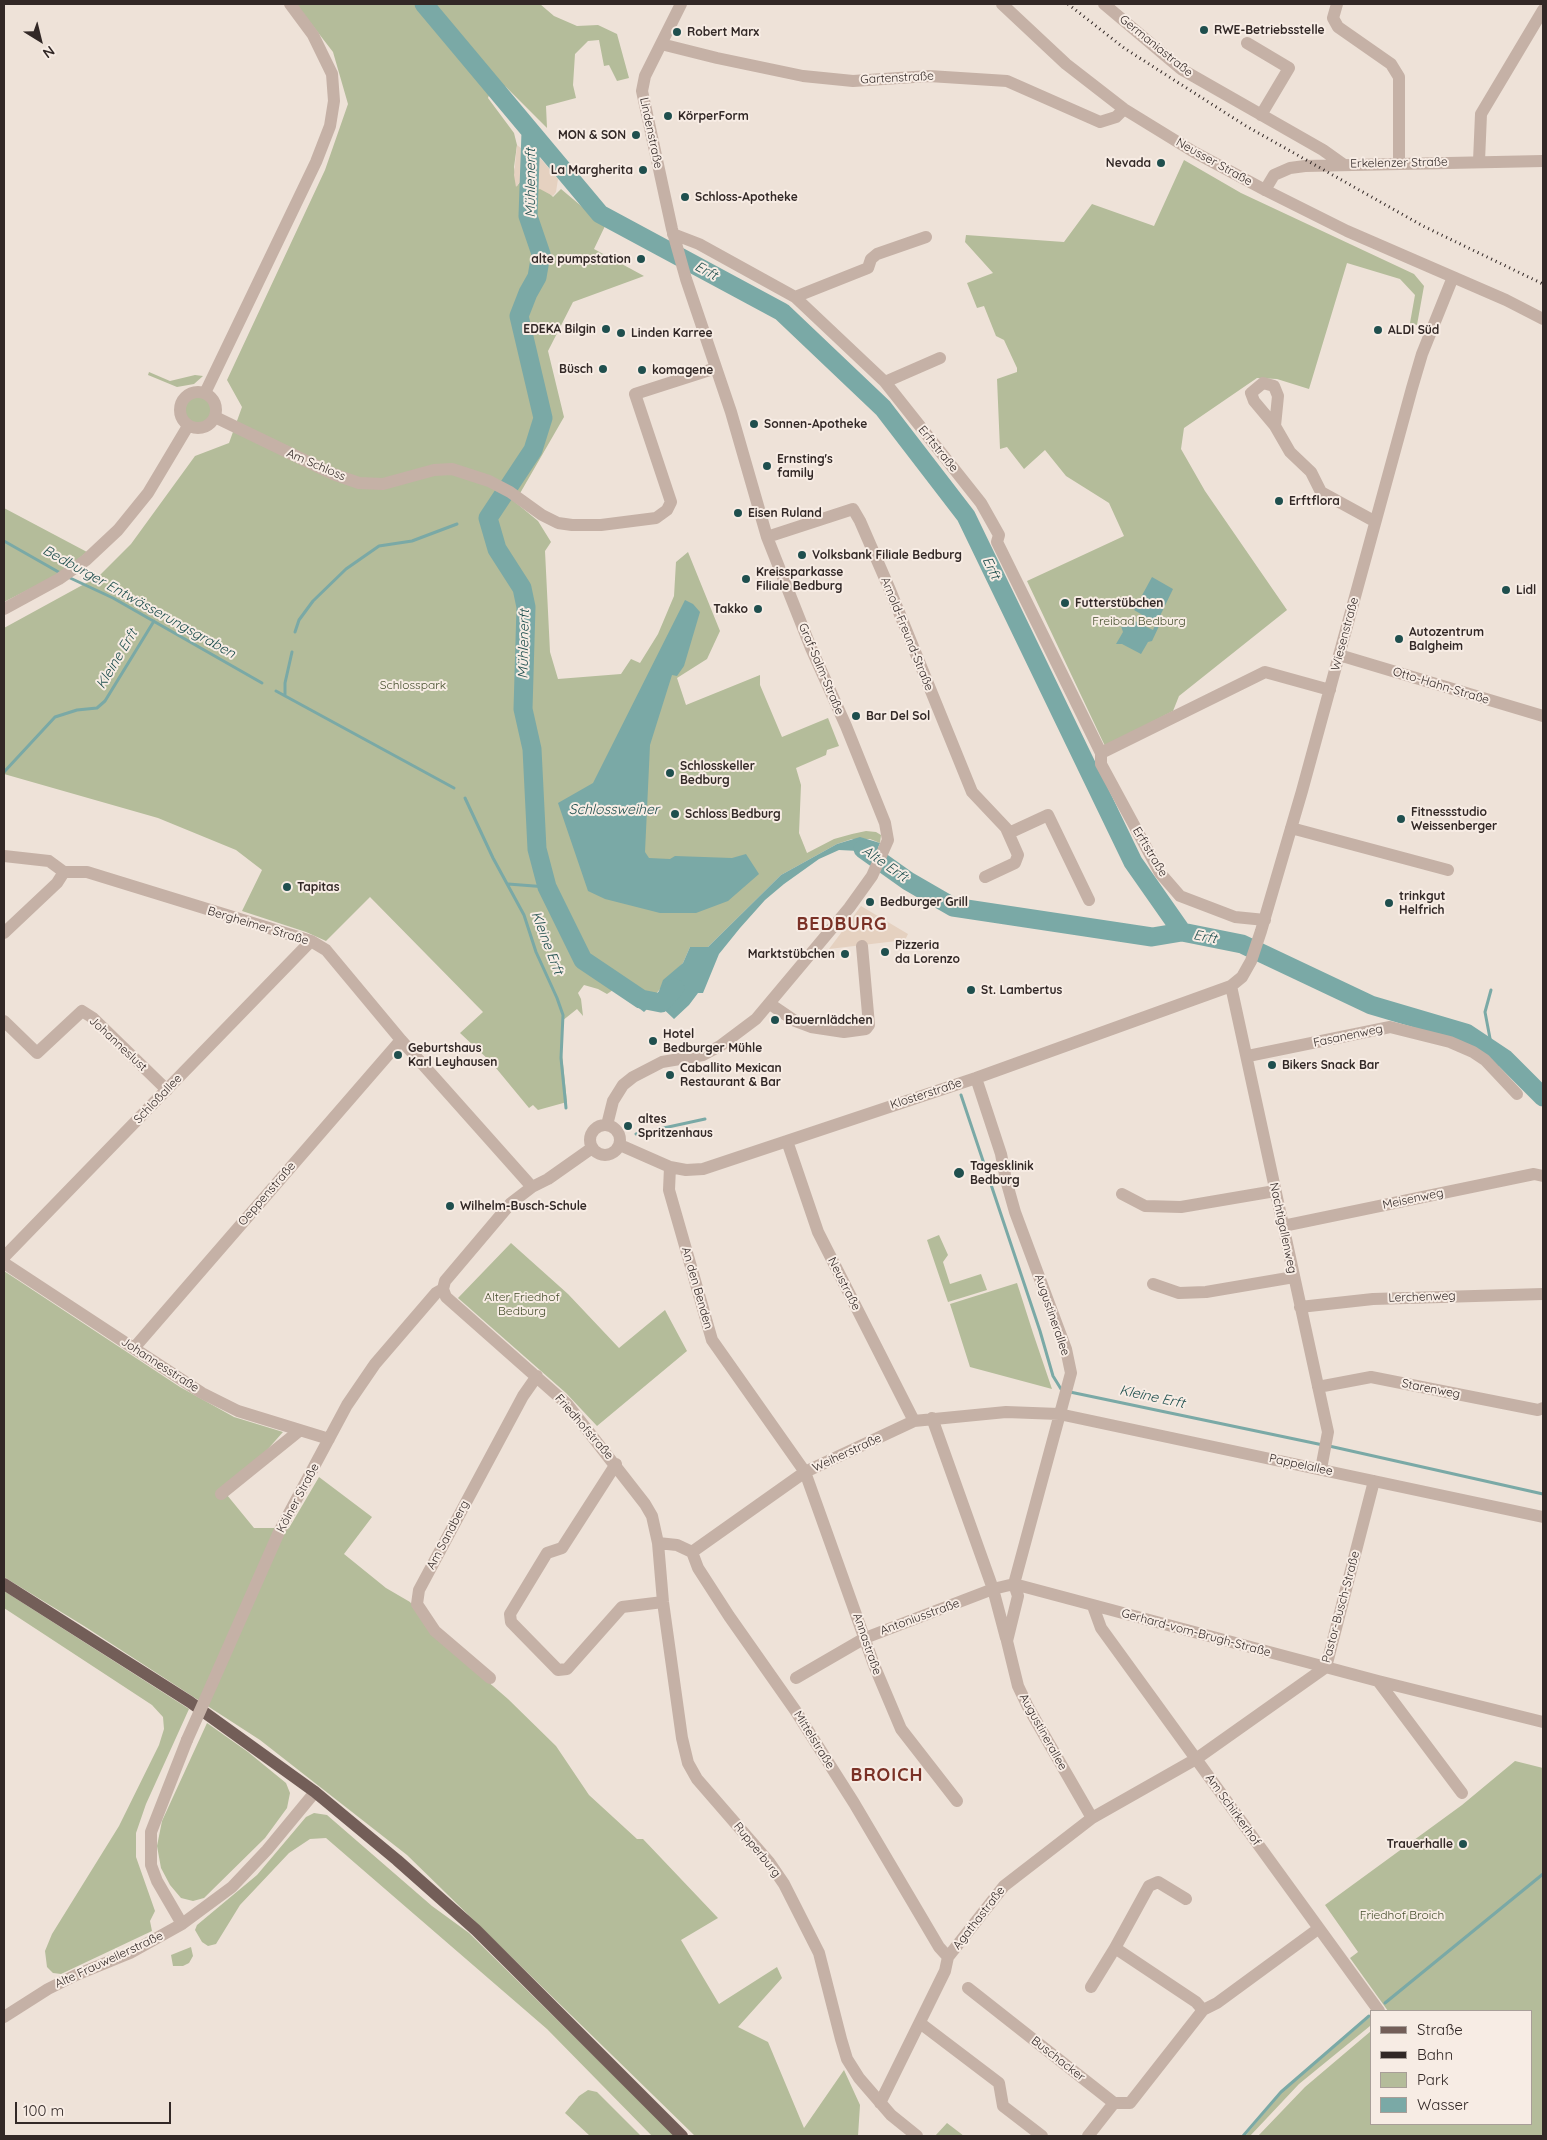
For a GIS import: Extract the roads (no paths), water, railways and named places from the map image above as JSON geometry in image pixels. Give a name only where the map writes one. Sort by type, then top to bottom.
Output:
[{"type":"main road","points":[[4,1584],[190,1702],[315,1792],[397,1860],[476,1930],[682,2136]]},
{"type":"street","points":[[205,393],[312,170],[330,126],[334,101],[332,74],[313,35],[290,4]]},
{"type":"street","name":"Lindenstraße","points":[[681,4],[645,76],[642,91],[674,237],[686,280],[716,368]]},
{"type":"street","name":"Neusser Straße","points":[[1002,4],[1066,64],[1124,109],[1194,152],[1265,190],[1347,230],[1543,319]]},
{"type":"street","name":"Germaniastraße","points":[[1104,4],[1181,69],[1344,164]]},
{"type":"street","points":[[1338,4],[1333,18],[1338,27],[1392,64],[1399,78],[1399,163]]},
{"type":"street","points":[[1480,161],[1481,114],[1543,10]]},
{"type":"street","points":[[1247,43],[1289,68],[1261,115]]},
{"type":"street","name":"Gartenstraße","points":[[661,44],[803,76],[853,81],[929,76],[1007,81],[1100,122],[1116,117],[1124,109]]},
{"type":"street","name":"Erkelenzer Straße","points":[[1265,190],[1274,175],[1290,168],[1344,164],[1543,161]]},
{"type":"street","name":"Erftstraße","points":[[674,237],[698,244],[795,297],[885,382],[981,503],[999,535],[997,542],[1100,752],[1101,764],[1160,872],[1180,896],[1263,926]]},
{"type":"street","points":[[795,297],[868,268],[871,260],[877,254],[926,237]]},
{"type":"street","name":"Wiesenstraße","points":[[1231,986],[1242,977],[1251,961],[1263,926],[1330,690],[1374,521],[1422,354],[1453,277]]},
{"type":"street","points":[[885,382],[940,358]]},
{"type":"street","name":"Graf-Salm-Straße","points":[[716,368],[767,537],[811,648],[846,726],[885,823],[888,840],[884,854],[872,876],[849,908],[770,1004]]},
{"type":"street","name":"Am Schloss","points":[[215,417],[333,474],[360,483],[383,484],[434,470],[464,472],[510,492],[542,515],[558,523],[572,526],[601,525],[656,518],[667,510],[671,502],[635,394],[716,368]]},
{"type":"street","points":[[193,392],[205,393],[215,403],[215,417],[206,426],[194,428],[188,426],[179,414],[182,399],[193,392]]},
{"type":"street","points":[[4,609],[60,580],[86,560],[118,530],[148,493],[188,426]]},
{"type":"street","points":[[1275,426],[1290,452],[1311,472],[1321,492],[1374,521]]},
{"type":"street","name":"Arnold-Freund-Straße","points":[[767,537],[853,510],[860,521],[890,590],[972,792],[1009,833],[1018,855],[1015,863],[985,877]]},
{"type":"street","name":"Otto-Hahn-Straße","points":[[1339,655],[1543,716]]},
{"type":"street","points":[[1100,752],[1265,672],[1330,690]]},
{"type":"street","points":[[1009,833],[1048,815],[1089,900]]},
{"type":"street","points":[[1291,828],[1448,870]]},
{"type":"street","name":"Bergheimer Straße","points":[[4,856],[49,861],[64,872],[87,872],[311,941],[326,950],[401,1040],[532,1187]]},
{"type":"street","points":[[4,933],[57,883],[64,872]]},
{"type":"street","name":"Schloßallee","points":[[4,1256],[311,941]]},
{"type":"street","points":[[607,1125],[613,1100],[624,1085],[633,1077],[654,1065],[692,1058],[720,1046],[756,1019],[770,1004],[794,1021],[811,1027],[844,1032],[866,1028],[869,1025],[862,946]]},
{"type":"street","name":"Nachtigallenweg","points":[[1231,986],[1248,1056],[1275,1191],[1318,1387],[1326,1446],[1321,1469]]},
{"type":"street","name":"Klosterstraße","points":[[620,1146],[670,1167],[686,1170],[703,1169],[971,1079],[1231,986]]},
{"type":"street","name":"Johanneslust","points":[[4,1021],[37,1054],[82,1011],[93,1018],[167,1090]]},
{"type":"street","name":"Fasanenweg","points":[[1248,1056],[1390,1028],[1450,1042],[1473,1052],[1485,1060],[1517,1094]]},
{"type":"street","name":"Oeppenstraße","points":[[134,1348],[401,1040]]},
{"type":"street","name":"Augustinerallee","points":[[971,1079],[1001,1154],[1015,1212],[1066,1349],[1071,1373],[1014,1584],[1018,1596],[1007,1641]]},
{"type":"street","points":[[607,1125],[618,1132],[620,1146],[609,1155],[600,1154],[592,1148],[590,1139],[594,1130],[607,1125]]},
{"type":"street","name":"Neustraße","points":[[787,1141],[818,1232],[914,1421]]},
{"type":"street","name":"Kölner Straße","points":[[182,1924],[157,1881],[151,1865],[151,1832],[187,1740],[279,1532],[348,1405],[375,1364],[436,1293],[444,1289],[445,1281],[511,1203],[592,1148]]},
{"type":"street","name":"An den Benden","points":[[670,1167],[669,1190],[712,1340],[805,1472]]},
{"type":"street","name":"Meisenweg","points":[[1283,1226],[1534,1174],[1543,1176]]},
{"type":"street","points":[[1122,1194],[1145,1206],[1181,1207],[1275,1191]]},
{"type":"street","name":"Johannesstraße","points":[[4,1263],[202,1393],[238,1411],[329,1439]]},
{"type":"street","points":[[1153,1284],[1179,1292],[1206,1292],[1294,1277]]},
{"type":"street","name":"Friedhofstraße","points":[[444,1289],[446,1296],[567,1404],[616,1464],[645,1504],[655,1525],[662,1602]]},
{"type":"street","name":"Lerchenweg","points":[[1300,1307],[1373,1299],[1543,1294]]},
{"type":"street","name":"Am Sandberg","points":[[490,1678],[435,1631],[417,1604],[419,1590],[523,1396],[537,1376]]},
{"type":"street","name":"Starenweg","points":[[1318,1387],[1371,1376],[1538,1410],[1543,1408]]},
{"type":"street","name":"Weiherstraße","points":[[692,1552],[805,1472],[914,1421],[1006,1412],[1059,1414]]},
{"type":"street","name":"Pappelallee","points":[[1059,1414],[1543,1517]]},
{"type":"street","name":"Augustinerallee","points":[[932,1418],[993,1589],[1018,1686],[1028,1707],[1092,1818]]},
{"type":"street","points":[[221,1494],[299,1431]]},
{"type":"street","points":[[616,1464],[562,1548],[547,1554],[510,1614],[511,1622],[558,1670],[567,1669],[622,1607],[662,1602]]},
{"type":"street","name":"Annastraße","points":[[805,1472],[874,1665],[901,1729],[956,1801]]},
{"type":"street","name":"Pastor-Busch-Straße","points":[[1196,1759],[1326,1667],[1374,1481]]},
{"type":"street","points":[[658,1543],[677,1545],[692,1552]]},
{"type":"street","name":"Mittelstraße","points":[[692,1552],[698,1568],[795,1710],[854,1803],[939,1947],[948,1957]]},
{"type":"street","points":[[993,1589],[1014,1584]]},
{"type":"street","name":"Gerhard-vom-Brugh-Straße","points":[[1014,1584],[1378,1681],[1543,1722]]},
{"type":"street","name":"Antoniusstraße","points":[[796,1678],[865,1638],[993,1589]]},
{"type":"street","name":"Rupperburg","points":[[662,1602],[682,1738],[688,1763],[697,1779],[769,1862],[784,1884],[821,1959],[848,2059],[865,2088],[902,2126],[917,2136]]},
{"type":"street","name":"Am Schirkerhof","points":[[1094,1606],[1101,1628],[1378,2010]]},
{"type":"street","points":[[1378,1681],[1462,1792]]},
{"type":"street","name":"Agathastraße","points":[[880,2104],[945,1972],[948,1957],[1004,1886],[1092,1818],[1196,1759]]},
{"type":"street","name":"Alte Frauweilerstraße","points":[[4,2017],[48,1989],[76,1975],[130,1953],[182,1924],[232,1886],[267,1850],[315,1792]]},
{"type":"street","points":[[1091,1987],[1149,1886],[1158,1882],[1186,1899]]},
{"type":"street","points":[[1088,2136],[1114,2103],[1130,2103],[1203,2010],[1217,2003],[1318,1929]]},
{"type":"street","points":[[1115,1948],[1196,2002],[1203,2010]]},
{"type":"street","name":"Buschacker","points":[[968,1988],[1114,2103]]},
{"type":"street","points":[[920,2023],[999,2083],[1003,2106],[1042,2136]]},
{"type":"water","points":[[1152,577],[1173,589],[1159,618],[1160,624],[1152,641],[1148,642],[1141,654],[1122,644],[1116,644],[1123,632],[1120,623],[1123,619],[1129,618],[1153,630],[1156,623],[1134,610]]},
{"type":"water","name":"Schlossweiher","points":[[685,600],[693,604],[700,612],[684,666],[677,676],[672,675],[650,745],[645,852],[649,858],[670,859],[675,856],[732,858],[746,854],[759,874],[728,901],[696,913],[660,913],[605,899],[588,891],[558,803],[593,783]]},
{"type":"water","points":[[860,837],[880,843],[872,862],[859,851],[839,850],[819,859],[784,884],[765,900],[740,928],[719,954],[703,993],[698,993],[689,1005],[674,1019],[655,1001],[644,1012],[615,990],[619,986],[643,997],[658,994],[663,980],[683,963],[690,947],[708,947],[781,875],[837,844]]},
{"type":"waterway","name":"Erft","points":[[424,4],[600,214],[782,312],[883,408],[966,516],[1133,862],[1182,932],[1242,944],[1371,1005],[1466,1033],[1505,1059],[1543,1097]]},
{"type":"waterway","name":"Mühlenerft","points":[[531,132],[528,216],[541,254],[537,277],[519,316],[543,418],[533,450],[488,518],[497,549],[522,588],[526,607],[523,709],[532,749],[537,849],[547,887],[583,960],[641,999],[661,1003],[675,988]]},
{"type":"waterway","points":[[295,632],[299,620],[313,601],[346,569],[379,546],[412,541],[457,524]]},
{"type":"waterway","name":"Bedburger Entwässerungsgraben","points":[[4,541],[62,574]]},
{"type":"waterway","name":"Bedburger Entwässerungsgraben","points":[[68,577],[113,598],[262,683]]},
{"type":"waterway","name":"Kleine Erft","points":[[4,772],[55,717],[77,710],[97,708],[105,701],[154,621]]},
{"type":"waterway","points":[[285,695],[285,683],[292,652]]},
{"type":"waterway","points":[[276,691],[454,788]]},
{"type":"waterway","name":"Kleine Erft","points":[[465,798],[493,858],[524,915],[536,952],[563,1015],[561,1058],[566,1108]]},
{"type":"waterway","name":"Alte Erft","points":[[863,849],[908,881],[953,907],[1152,937],[1182,932]]},
{"type":"waterway","points":[[508,884],[547,887]]},
{"type":"waterway","points":[[1491,990],[1485,1012],[1492,1049]]},
{"type":"waterway","name":"Kleine Erft","points":[[961,1095],[1040,1331],[1053,1376],[1061,1389],[1064,1390]]},
{"type":"waterway","name":"Kleine Erft","points":[[636,1134],[705,1119]]},
{"type":"waterway","name":"Kleine Erft","points":[[1070,1392],[1323,1445]]},
{"type":"waterway","name":"Kleine Erft","points":[[1329,1446],[1543,1494]]},
{"type":"waterway","points":[[1385,2003],[1543,1874]]},
{"type":"waterway","points":[[1243,2136],[1281,2092],[1369,2016]]},
{"type":"railway","points":[[1068,4],[1124,48],[1246,126],[1423,226],[1543,284]]},
{"type":"place","name":"RWE-Betriebsstelle","points":[[1204,30]]},
{"type":"place","name":"Robert Marx","points":[[677,32]]},
{"type":"place","name":"KörperForm","points":[[668,116]]},
{"type":"place","name":"MON & SON","points":[[636,135]]},
{"type":"place","name":"Nevada","points":[[1161,163]]},
{"type":"place","name":"La Margherita","points":[[643,170]]},
{"type":"place","name":"Schloss-Apotheke","points":[[685,197]]},
{"type":"place","name":"alte pumpstation","points":[[641,259]]},
{"type":"place","name":"EDEKA Bilgin","points":[[606,329]]},
{"type":"place","name":"ALDI Süd","points":[[1378,330]]},
{"type":"place","name":"Linden Karree","points":[[621,333]]},
{"type":"place","name":"Büsch","points":[[603,369]]},
{"type":"place","name":"komagene","points":[[642,370]]},
{"type":"place","name":"Sonnen-Apotheke","points":[[754,424]]},
{"type":"place","name":"Ernsting's family","points":[[767,466]]},
{"type":"place","name":"Erftflora","points":[[1279,501]]},
{"type":"place","name":"Eisen Ruland","points":[[738,513]]},
{"type":"place","name":"Volksbank Filiale Bedburg","points":[[802,555]]},
{"type":"place","name":"Kreissparkasse Filiale Bedburg","points":[[746,579]]},
{"type":"place","name":"Lidl","points":[[1506,590]]},
{"type":"place","name":"Futterstübchen","points":[[1065,603]]},
{"type":"place","name":"Takko","points":[[758,609]]},
{"type":"place","name":"Autozentrum Balgheim","points":[[1399,639]]},
{"type":"place","name":"Bar Del Sol","points":[[856,716]]},
{"type":"place","name":"Schlosskeller Bedburg","points":[[670,773]]},
{"type":"place","name":"Schloss Bedburg","points":[[675,814]]},
{"type":"place","name":"Fitnessstudio Weissenberger","points":[[1401,819]]},
{"type":"place","name":"Tapitas","points":[[287,887]]},
{"type":"place","name":"Bedburger Grill","points":[[870,902]]},
{"type":"place","name":"trinkgut Helfrich","points":[[1389,903]]},
{"type":"place","name":"Pizzeria da Lorenzo","points":[[885,952]]},
{"type":"place","name":"Marktstübchen","points":[[845,954]]},
{"type":"place","name":"St. Lambertus","points":[[971,990]]},
{"type":"place","name":"Bauernlädchen","points":[[775,1020]]},
{"type":"place","name":"Hotel Bedburger Mühle","points":[[653,1041]]},
{"type":"place","name":"Geburtshaus Karl Leyhausen","points":[[398,1055]]},
{"type":"place","name":"Bikers Snack Bar","points":[[1272,1065]]},
{"type":"place","name":"Caballito Mexican Restaurant & Bar","points":[[670,1075]]},
{"type":"place","name":"altes Spritzenhaus","points":[[628,1126]]},
{"type":"place","name":"Tagesklinik Bedburg","points":[[959,1173]]},
{"type":"place","name":"Wilhelm-Busch-Schule","points":[[450,1206]]},
{"type":"place","name":"Trauerhalle","points":[[1463,1844]]},
{"type":"district","name":"BEDBURG","points":[[842,925]]},
{"type":"district","name":"BROICH","points":[[887,1776]]},
{"type":"park label","name":"Freibad Bedburg","points":[[1139,621]]},
{"type":"park label","name":"Schlosspark","points":[[413,685]]},
{"type":"park label","name":"Alter Friedhof Bedburg","points":[[522,1304]]},
{"type":"park label","name":"Friedhof Broich","points":[[1402,1915]]}]
